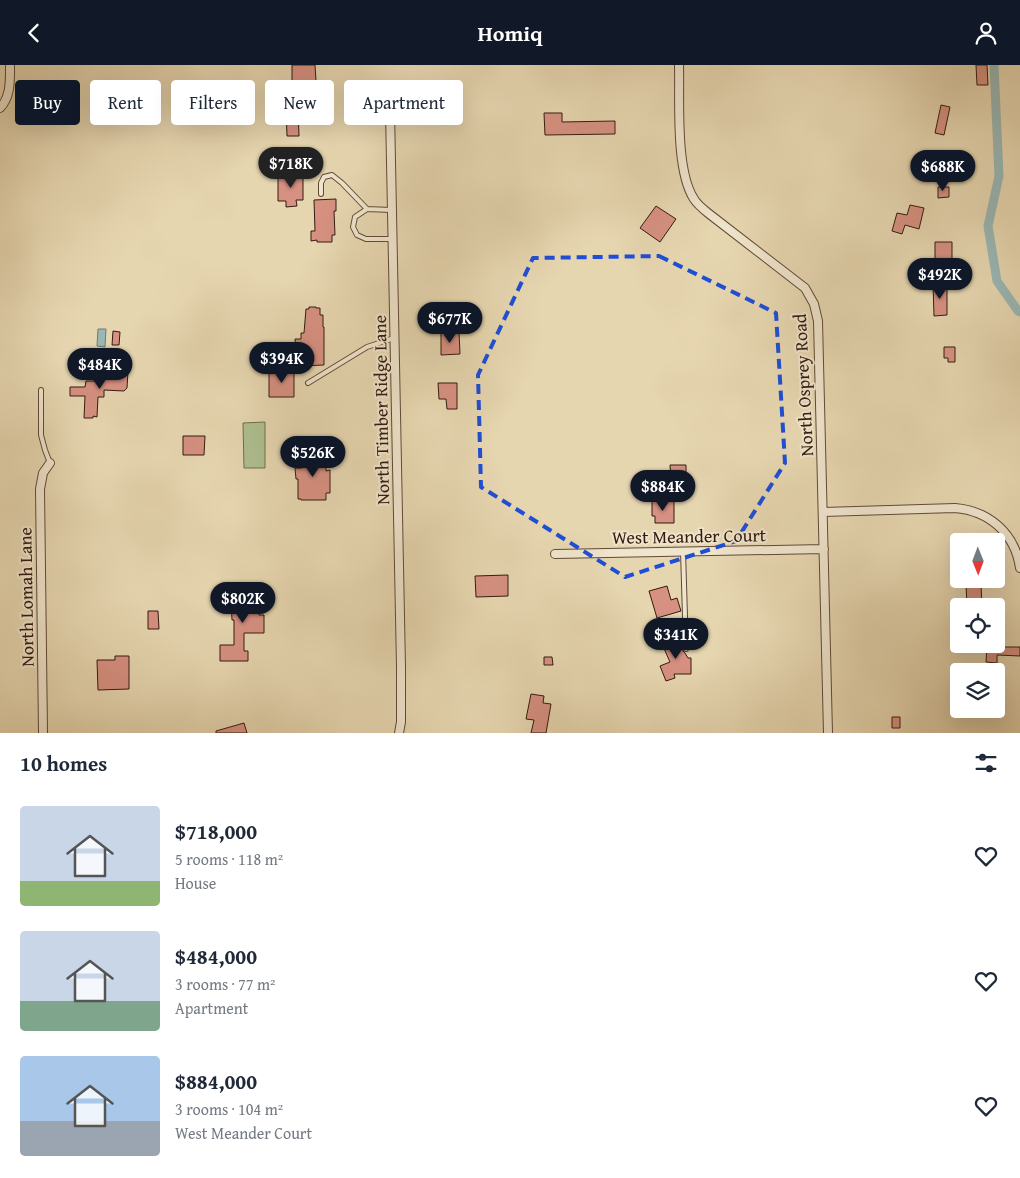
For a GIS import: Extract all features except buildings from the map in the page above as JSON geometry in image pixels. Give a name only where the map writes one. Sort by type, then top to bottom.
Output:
[{"type":"street","points":[[0,109],[8,96],[10,65]]},
{"type":"street","name":"North Osprey Road","points":[[679,65],[680,140],[683,169],[686,182],[694,200],[708,213],[800,283],[814,304],[818,321],[828,733]]},
{"type":"street","name":"North Timber Ridge Lane","points":[[390,125],[402,667],[399,733]]},
{"type":"street","name":"North Lomah Lane","points":[[43,733],[40,489],[44,473],[50,463]]},
{"type":"street","points":[[823,513],[955,507],[966,509],[985,516],[1002,529],[1013,545],[1020,568]]},
{"type":"street","name":"West Meander Court","points":[[555,554],[824,549]]},
{"type":"lane","points":[[321,194],[321,183],[324,177],[332,175],[367,209]]},
{"type":"lane","points":[[391,209],[367,209],[355,217],[353,227],[357,235],[366,239],[392,239]]},
{"type":"lane","points":[[308,383],[367,347],[394,338]]},
{"type":"lane","points":[[41,390],[41,435],[50,463]]},
{"type":"lane","points":[[683,551],[686,649]]},
{"type":"highlighted area","points":[[659,256],[776,313],[785,463],[736,541],[625,577],[481,487],[478,375],[533,258]]},
{"type":"green space","points":[[265,422],[265,468],[244,468],[243,423]]},
{"type":"water","points":[[98,329],[106,329],[105,347],[97,346]]},
{"type":"water","points":[[279,346],[287,346],[287,362],[279,362]]},
{"type":"waterway","points":[[994,65],[999,176],[988,226],[997,281],[1020,312]]}]
